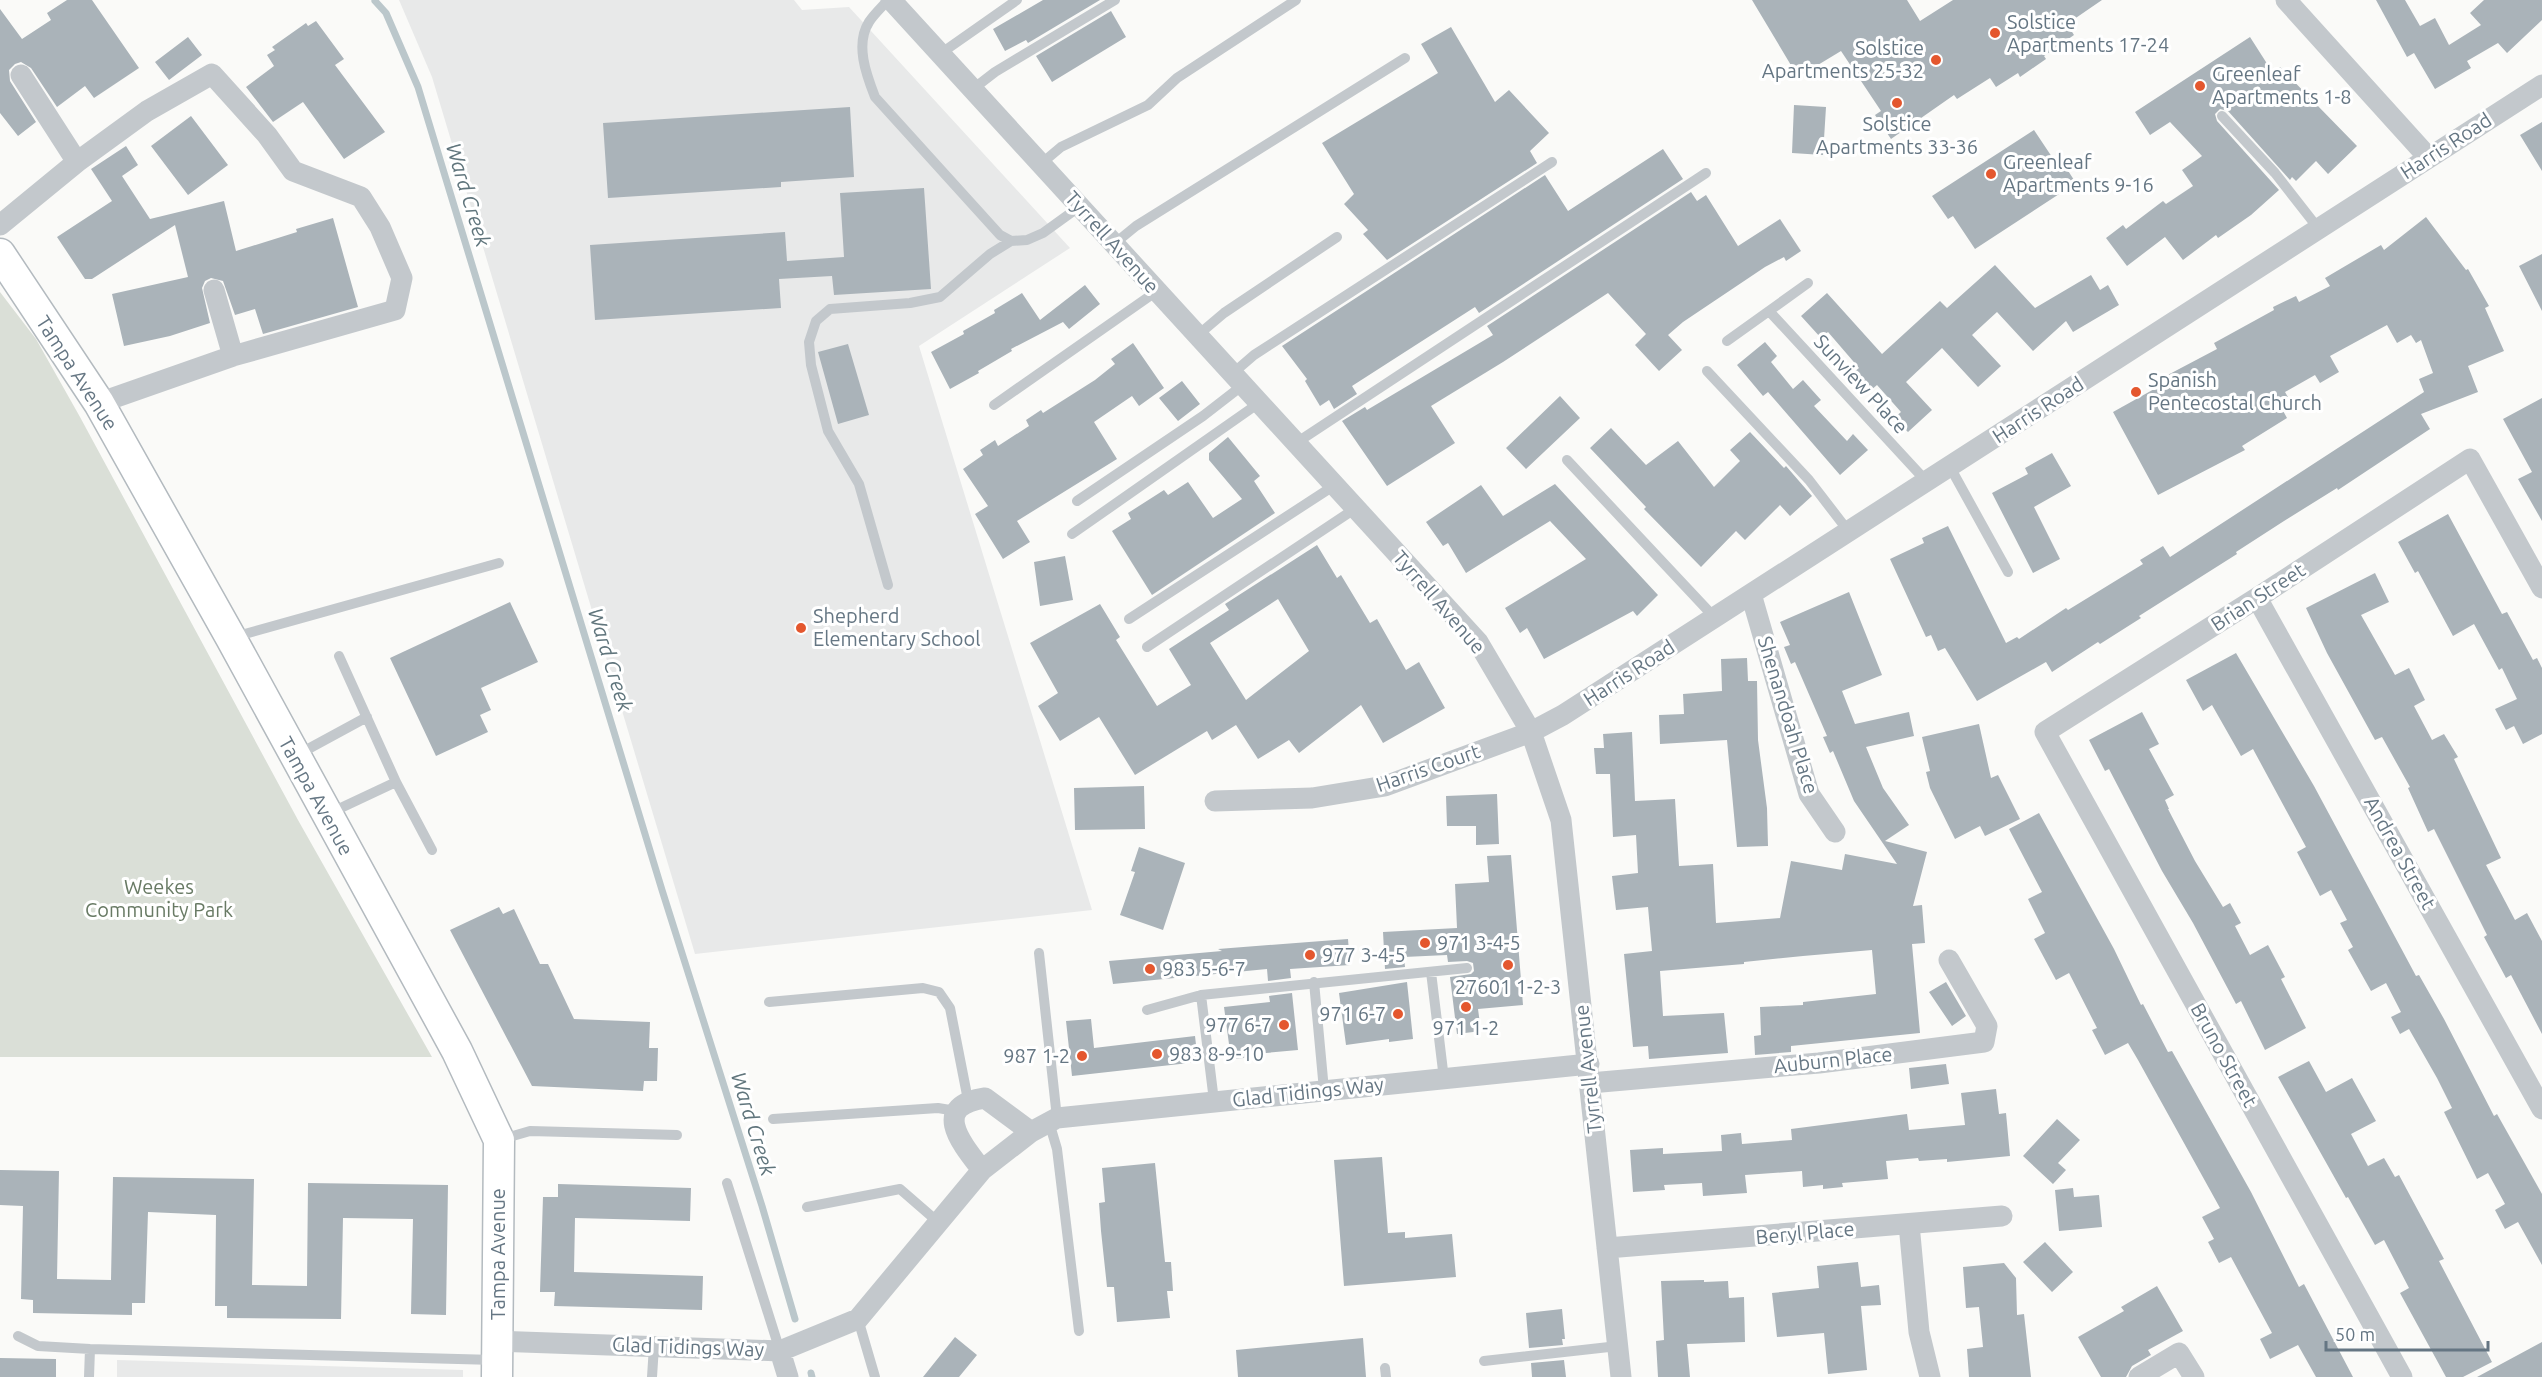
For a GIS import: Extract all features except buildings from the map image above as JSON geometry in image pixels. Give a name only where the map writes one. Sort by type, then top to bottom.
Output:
[{"type":"street","name":"Tyrrell Avenue","points":[[890,0],[1042,163],[1079,207],[1478,642],[1531,732],[1561,820],[1621,1377]]},
{"type":"street","points":[[2286,0],[2428,157]]},
{"type":"street","points":[[0,225],[77,162],[147,111],[212,74],[267,135],[293,171],[361,197],[380,227],[402,278],[394,310],[233,356],[99,403]]},
{"type":"street","points":[[21,75],[77,162]]},
{"type":"street","name":"Harris Road","points":[[1531,732],[1563,715],[1715,618],[2542,85]]},
{"type":"street","name":"Tampa Avenue","points":[[0,254],[99,403],[231,638],[457,1051],[499,1140],[497,1359]]},
{"type":"street","points":[[214,290],[233,356]]},
{"type":"street","name":"Brian Street","points":[[2045,732],[2257,598],[2470,459],[2542,588]]},
{"type":"street","name":"Shenandoah Place","points":[[1751,594],[1809,794],[1835,832]]},
{"type":"street","name":"Andrea Street","points":[[2257,598],[2542,1109]]},
{"type":"street","name":"Harris Court","points":[[1215,801],[1312,798],[1385,786],[1531,732]]},
{"type":"street","name":"Bruno Street","points":[[2045,732],[2402,1377]]},
{"type":"street","name":"Auburn Place","points":[[1589,1073],[1819,1063],[1984,1042],[1987,1026],[1949,960]]},
{"type":"street","name":"Glad Tidings Way","points":[[497,1359],[654,1346],[780,1351],[858,1319],[981,1170],[1046,1124],[1214,1101],[1444,1078],[1589,1073]]},
{"type":"street","points":[[981,1170],[961,1144],[954,1127],[962,1106],[985,1098],[1046,1124]]},
{"type":"street","name":"Beryl Place","points":[[1607,1248],[2002,1216]]},
{"type":"street","points":[[1909,1224],[1919,1332],[1930,1377]]},
{"type":"street","points":[[780,1351],[788,1377]]},
{"type":"street","points":[[2139,1377],[2179,1353],[2194,1377]]},
{"type":"lane","points":[[890,0],[869,21],[861,38],[867,77],[875,97],[1000,235],[1011,241]]},
{"type":"lane","points":[[940,54],[1017,0]]},
{"type":"lane","points":[[973,90],[995,72],[1115,0]]},
{"type":"lane","points":[[1042,163],[1061,147],[1148,105],[1177,78],[1296,0]]},
{"type":"lane","points":[[1114,243],[1136,226],[1405,58]]},
{"type":"lane","points":[[2222,116],[2275,174],[2318,228]]},
{"type":"lane","points":[[1077,501],[1203,416],[1237,379],[1254,355],[1552,162]]},
{"type":"lane","points":[[1296,443],[1706,174]]},
{"type":"lane","points":[[888,585],[859,484],[828,431],[811,365],[809,342],[816,321],[830,309],[910,303],[940,297],[990,254],[1011,241],[1028,240],[1043,233],[1079,207]]},
{"type":"lane","points":[[1198,335],[1224,313],[1337,237]]},
{"type":"lane","points":[[1727,341],[1808,283]]},
{"type":"lane","points":[[994,405],[1156,291]]},
{"type":"lane","name":"Sunview Place","points":[[1769,311],[1927,482]]},
{"type":"lane","points":[[1707,371],[1809,480],[1849,532]]},
{"type":"lane","points":[[1072,534],[1259,403]]},
{"type":"lane","points":[[1567,460],[1715,618]]},
{"type":"lane","points":[[1950,467],[2008,572]]},
{"type":"lane","points":[[1129,619],[1335,485]]},
{"type":"lane","points":[[1147,647],[1356,508]]},
{"type":"lane","points":[[231,638],[499,563]]},
{"type":"lane","points":[[339,656],[396,782],[432,850]]},
{"type":"lane","points":[[294,756],[367,717]]},
{"type":"lane","points":[[327,815],[396,782]]},
{"type":"lane","points":[[1040,952],[1046,1124],[1057,1149],[1079,1331]]},
{"type":"lane","points":[[1147,1010],[1201,994],[1467,968]]},
{"type":"lane","points":[[1431,972],[1444,1078]]},
{"type":"lane","points":[[1314,982],[1324,1090]]},
{"type":"lane","points":[[769,1002],[923,988],[939,992],[950,1008],[962,1106],[772,1119]]},
{"type":"lane","points":[[1201,994],[1214,1101]]},
{"type":"lane","points":[[499,1140],[530,1131],[677,1135]]},
{"type":"lane","points":[[727,1183],[780,1351]]},
{"type":"lane","points":[[807,1207],[900,1189],[938,1222]]},
{"type":"lane","points":[[858,1319],[875,1377]]},
{"type":"lane","points":[[18,1336],[38,1346],[90,1349],[497,1359]]},
{"type":"lane","points":[[652,1377],[654,1346]]},
{"type":"lane","points":[[1484,1361],[1618,1346]]},
{"type":"lane","points":[[89,1377],[90,1349]]},
{"type":"shaded area","name":"Shepherd Elementary School","points":[[399,0],[794,0],[802,10],[849,7],[1070,248],[919,346],[1092,910],[695,954],[432,77]]},
{"type":"shaded area","points":[[117,1360],[463,1370],[463,1377],[117,1377]]},
{"type":"green space","name":"Weekes Community Park","points":[[0,292],[36,339],[298,820],[432,1057],[0,1057]]},
{"type":"waterway","name":"Ward Creek","points":[[375,1],[386,13],[418,87],[795,1319]]},
{"type":"waterway","name":"Ward Creek","points":[[811,1373],[812,1377]]},
{"type":"place","name":"Solstice Apartments 17-24","points":[[1995,33]]},
{"type":"place","name":"Solstice Apartments 25-32","points":[[1936,60]]},
{"type":"place","name":"Greenleaf Apartments 1-8","points":[[2200,86]]},
{"type":"place","name":"Solstice Apartments 33-36","points":[[1897,103]]},
{"type":"place","name":"Greenleaf Apartments 9-16","points":[[1991,174]]},
{"type":"place","name":"Spanish Pentecostal Church","points":[[2136,392]]},
{"type":"place","name":"Shepherd Elementary School","points":[[801,628]]},
{"type":"place","name":"971 3-4-5","points":[[1425,943]]},
{"type":"place","name":"977 3-4-5","points":[[1310,955]]},
{"type":"place","name":"27601 1-2-3","points":[[1508,965]]},
{"type":"place","name":"983 5-6-7","points":[[1150,969]]},
{"type":"place","name":"971 1-2","points":[[1466,1007]]},
{"type":"place","name":"971 6-7","points":[[1398,1014]]},
{"type":"place","name":"977 6-7","points":[[1284,1025]]},
{"type":"place","name":"983 8-9-10","points":[[1157,1054]]},
{"type":"place","name":"987 1-2","points":[[1082,1056]]}]
